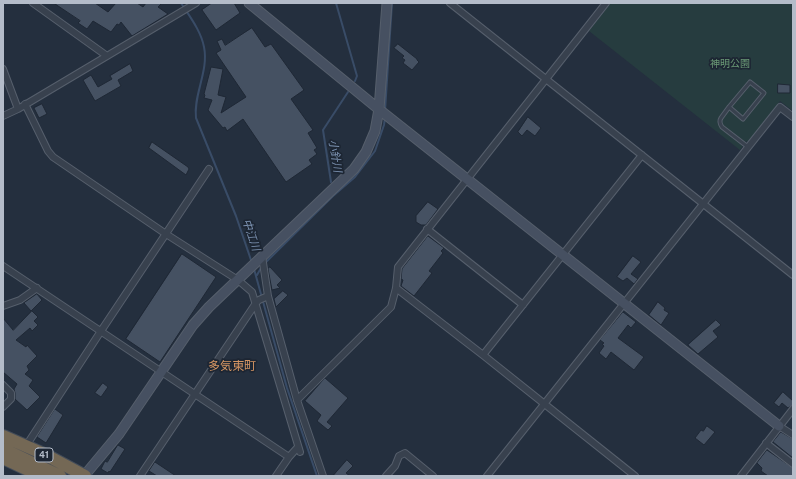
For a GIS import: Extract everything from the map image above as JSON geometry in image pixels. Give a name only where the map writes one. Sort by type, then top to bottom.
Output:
[{"type":"highway","name":"41","points":[[3,436],[26,446],[83,476]]},
{"type":"highway","points":[[3,440],[83,476]]},
{"type":"highway","points":[[3,449],[60,476]]},
{"type":"highway","points":[[3,458],[41,476]]},
{"type":"highway","points":[[3,465],[26,476]]},
{"type":"street","points":[[33,3],[107,56]]},
{"type":"street","points":[[3,116],[18,109],[196,3]]},
{"type":"street","points":[[249,3],[380,110],[623,303],[779,426],[793,435]]},
{"type":"street","points":[[83,476],[119,434],[193,325],[209,307],[354,169],[366,152],[375,131],[380,110],[387,3]]},
{"type":"street","points":[[450,3],[793,275]]},
{"type":"street","points":[[297,400],[391,307],[396,288],[398,267],[606,3]]},
{"type":"street","points":[[3,69],[18,109]]},
{"type":"street","points":[[25,104],[48,151],[53,157],[166,234],[238,280],[252,292],[257,301],[299,450],[289,457],[276,476]]},
{"type":"street","points":[[487,476],[780,107],[793,117]]},
{"type":"street","points":[[483,355],[642,155]]},
{"type":"street","points":[[26,446],[209,169]]},
{"type":"street","points":[[427,229],[523,305]]},
{"type":"street","points":[[260,258],[268,296],[297,400],[323,476]]},
{"type":"street","points":[[3,266],[289,457]]},
{"type":"street","points":[[3,306],[20,300],[37,288]]},
{"type":"street","points":[[396,288],[635,476]]},
{"type":"street","points":[[140,476],[257,301],[268,296]]},
{"type":"street","points":[[3,385],[11,393],[11,398],[3,407]]},
{"type":"street","points":[[741,476],[793,409]]},
{"type":"street","points":[[766,443],[793,464]]},
{"type":"street","points":[[386,476],[395,466],[399,456],[405,453],[433,476]]},
{"type":"lane","points":[[729,107],[743,119],[764,93],[750,82],[729,107],[720,119],[721,125],[748,147]]},
{"type":"green space","name":"神明公園","points":[[611,3],[793,3],[793,111],[780,101],[740,150],[589,31]]},
{"type":"building","points":[[54,3],[95,3],[108,12],[116,3],[137,3],[143,7],[146,3],[162,3],[158,7],[168,14],[132,36],[121,22],[119,25],[117,24],[111,32],[93,21],[87,29],[78,23],[80,21]]},
{"type":"building","points":[[212,3],[234,3],[240,13],[216,30],[202,10]]},
{"type":"building","points":[[252,28],[265,47],[271,44],[304,90],[291,99],[313,130],[308,133],[317,148],[314,150],[317,154],[309,160],[312,164],[286,182],[243,119],[227,131],[225,127],[223,128],[208,110],[212,100],[204,98],[211,67],[223,69],[218,95],[226,97],[221,113],[246,97],[216,53],[221,50],[217,41],[222,39],[225,45]]},
{"type":"building","points":[[398,44],[419,62],[412,70],[403,63],[405,60],[402,58],[404,56],[394,48]]},
{"type":"building","points":[[130,64],[133,71],[118,80],[121,86],[95,101],[83,80],[91,75],[98,87],[112,79],[110,76]]},
{"type":"building","points":[[778,84],[790,85],[790,93],[778,93]]},
{"type":"building","points":[[42,104],[47,114],[39,118],[34,108]]},
{"type":"building","points":[[528,117],[541,128],[535,136],[527,130],[522,136],[518,132]]},
{"type":"building","points":[[152,142],[188,167],[189,169],[186,175],[149,148]]},
{"type":"building","points":[[428,202],[438,209],[426,225],[421,225],[416,222],[416,216]]},
{"type":"building","points":[[428,236],[444,248],[441,251],[443,253],[429,271],[432,273],[414,296],[401,286],[403,280],[401,279],[402,269]]},
{"type":"building","points":[[182,254],[216,277],[160,362],[126,339]]},
{"type":"building","points":[[633,256],[641,262],[631,274],[638,279],[634,284],[627,278],[623,281],[617,277]]},
{"type":"building","points":[[270,267],[282,280],[277,285],[280,288],[272,290],[268,269]]},
{"type":"building","points":[[283,291],[288,295],[276,307],[274,299]]},
{"type":"building","points":[[37,294],[42,300],[31,311],[24,303]]},
{"type":"building","points":[[658,302],[665,308],[664,310],[669,313],[661,325],[649,315]]},
{"type":"building","points":[[32,311],[38,317],[34,321],[38,325],[32,331],[30,328],[16,340],[26,347],[27,345],[37,356],[27,366],[29,370],[25,374],[33,380],[29,386],[40,397],[27,410],[15,399],[14,389],[17,384],[3,372],[3,318],[13,330]]},
{"type":"building","points":[[623,312],[636,322],[631,328],[628,325],[618,338],[644,357],[634,370],[611,352],[606,359],[599,353],[604,346],[602,344],[604,343],[600,340]]},
{"type":"building","points":[[716,320],[721,325],[713,331],[718,337],[698,354],[688,345]]},
{"type":"building","points":[[325,378],[348,398],[327,422],[332,426],[328,430],[317,421],[321,415],[305,401]]},
{"type":"building","points":[[103,383],[108,387],[101,397],[95,393]]},
{"type":"building","points":[[783,392],[793,401],[793,405],[788,408],[782,403],[779,407],[774,403]]},
{"type":"building","points":[[55,409],[63,415],[46,443],[37,437]]},
{"type":"building","points":[[707,426],[715,432],[704,445],[695,438],[701,430],[703,431]]},
{"type":"building","points":[[781,432],[793,439],[793,458],[773,442]]},
{"type":"building","points":[[118,445],[125,449],[108,473],[101,469],[105,461],[107,462]]},
{"type":"building","points":[[767,450],[793,468],[793,476],[768,476],[761,471],[762,468],[757,463]]},
{"type":"building","points":[[347,460],[353,466],[346,473],[350,476],[333,476]]},
{"type":"building","points":[[155,462],[176,476],[157,476],[149,471]]},
{"type":"waterway","name":"中江川","points":[[181,3],[198,30],[204,47],[205,56],[203,74],[197,101],[196,118],[236,216],[252,263]]},
{"type":"waterway","name":"小針川","points":[[336,3],[357,76],[355,81]]},
{"type":"waterway","points":[[385,111],[392,3]]},
{"type":"waterway","name":"小針川","points":[[331,182],[323,130],[348,92]]},
{"type":"waterway","name":"小針川","points":[[264,264],[333,196],[355,177],[375,151],[385,118]]},
{"type":"waterway","name":"中江川","points":[[257,275],[261,268]]},
{"type":"waterway","name":"中江川","points":[[254,269],[287,388],[317,476]]},
{"type":"district","name":"多気東町","points":[[232,366]]}]
